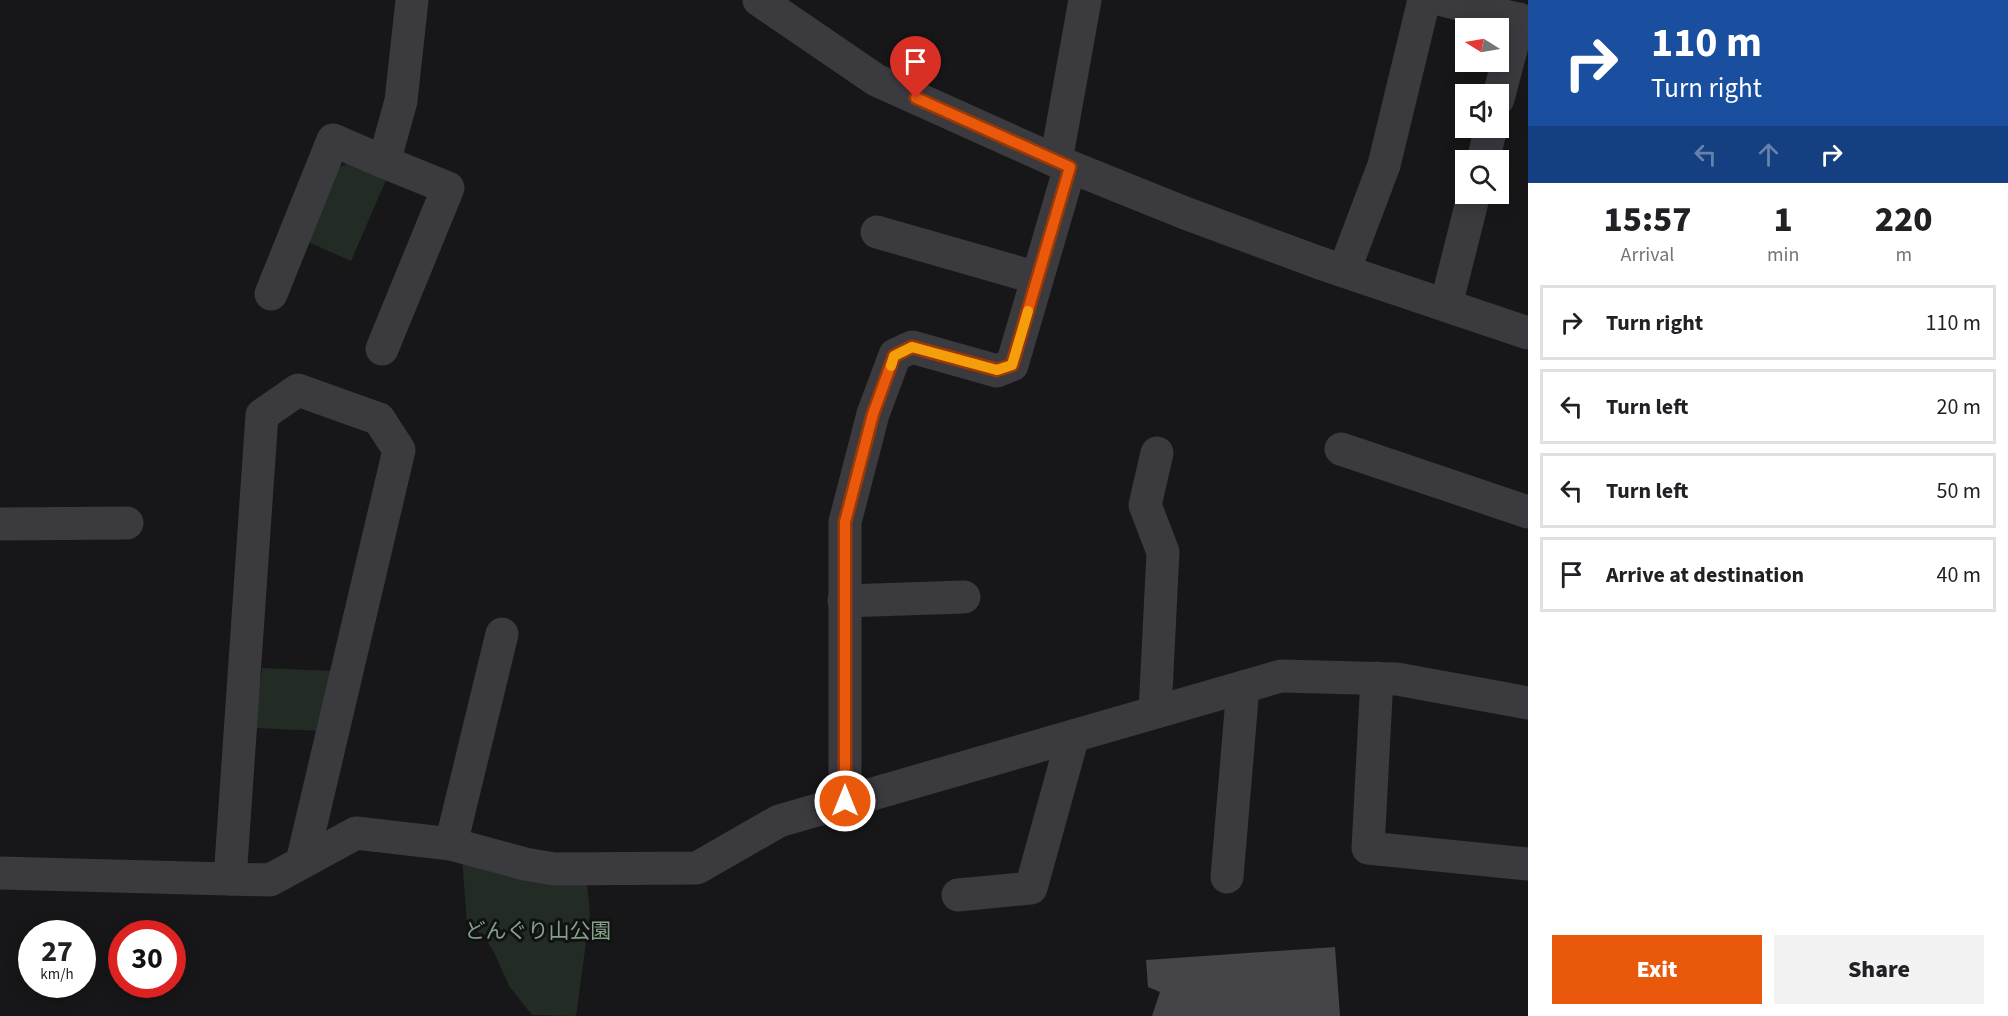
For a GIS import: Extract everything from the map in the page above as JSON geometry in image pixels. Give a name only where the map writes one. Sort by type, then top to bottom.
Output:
[{"type":"street","points":[[384,162],[401,101],[412,0]]},
{"type":"street","points":[[759,0],[876,80],[1063,164],[1185,213],[1344,271],[1528,333]]},
{"type":"street","points":[[845,801],[845,522],[873,414],[894,356],[912,347],[997,370],[1012,365],[1037,278],[1063,164],[1085,0]]},
{"type":"street","points":[[1344,271],[1384,165],[1424,0]]},
{"type":"street","points":[[1443,0],[1523,20],[1503,84]]},
{"type":"street","points":[[271,294],[333,140],[448,188],[382,349]]},
{"type":"street","points":[[1446,305],[1471,204]]},
{"type":"street","points":[[877,232],[1037,278]]},
{"type":"street","points":[[231,879],[262,415],[298,390],[379,419],[399,450],[302,862]]},
{"type":"street","points":[[1341,449],[1528,512]]},
{"type":"street","points":[[1155,712],[1163,552],[1145,505],[1157,453]]},
{"type":"street","points":[[0,524],[127,523]]},
{"type":"street","points":[[844,601],[964,597]]},
{"type":"street","points":[[451,844],[502,634]]},
{"type":"street","points":[[0,873],[270,880],[356,832],[451,844],[525,864],[554,869],[697,868],[779,820],[1281,676],[1397,679],[1528,703]]},
{"type":"street","points":[[1377,678],[1368,848],[1528,864]]},
{"type":"street","points":[[1227,877],[1243,687]]},
{"type":"street","points":[[958,895],[1031,888],[1072,736]]},
{"type":"green space","points":[[347,164],[386,180],[351,261],[304,240],[334,169]]},
{"type":"green space","points":[[262,668],[334,671],[320,731],[255,728]]},
{"type":"green space","name":"どんぐり山公園","points":[[462,857],[587,883],[590,914],[576,1016],[532,1015],[509,986],[494,952],[483,935],[467,925]]},
{"type":"building","points":[[1335,947],[1340,1016],[1152,1016],[1160,992],[1148,987],[1146,960]]},
{"type":"slow traffic","points":[[891,366],[894,356],[912,347],[997,370],[1012,365],[1028,311]]},
{"type":"route","points":[[845,801],[845,522],[873,414],[894,356],[912,347],[997,370],[1012,365],[1070,167],[916,98]]}]
